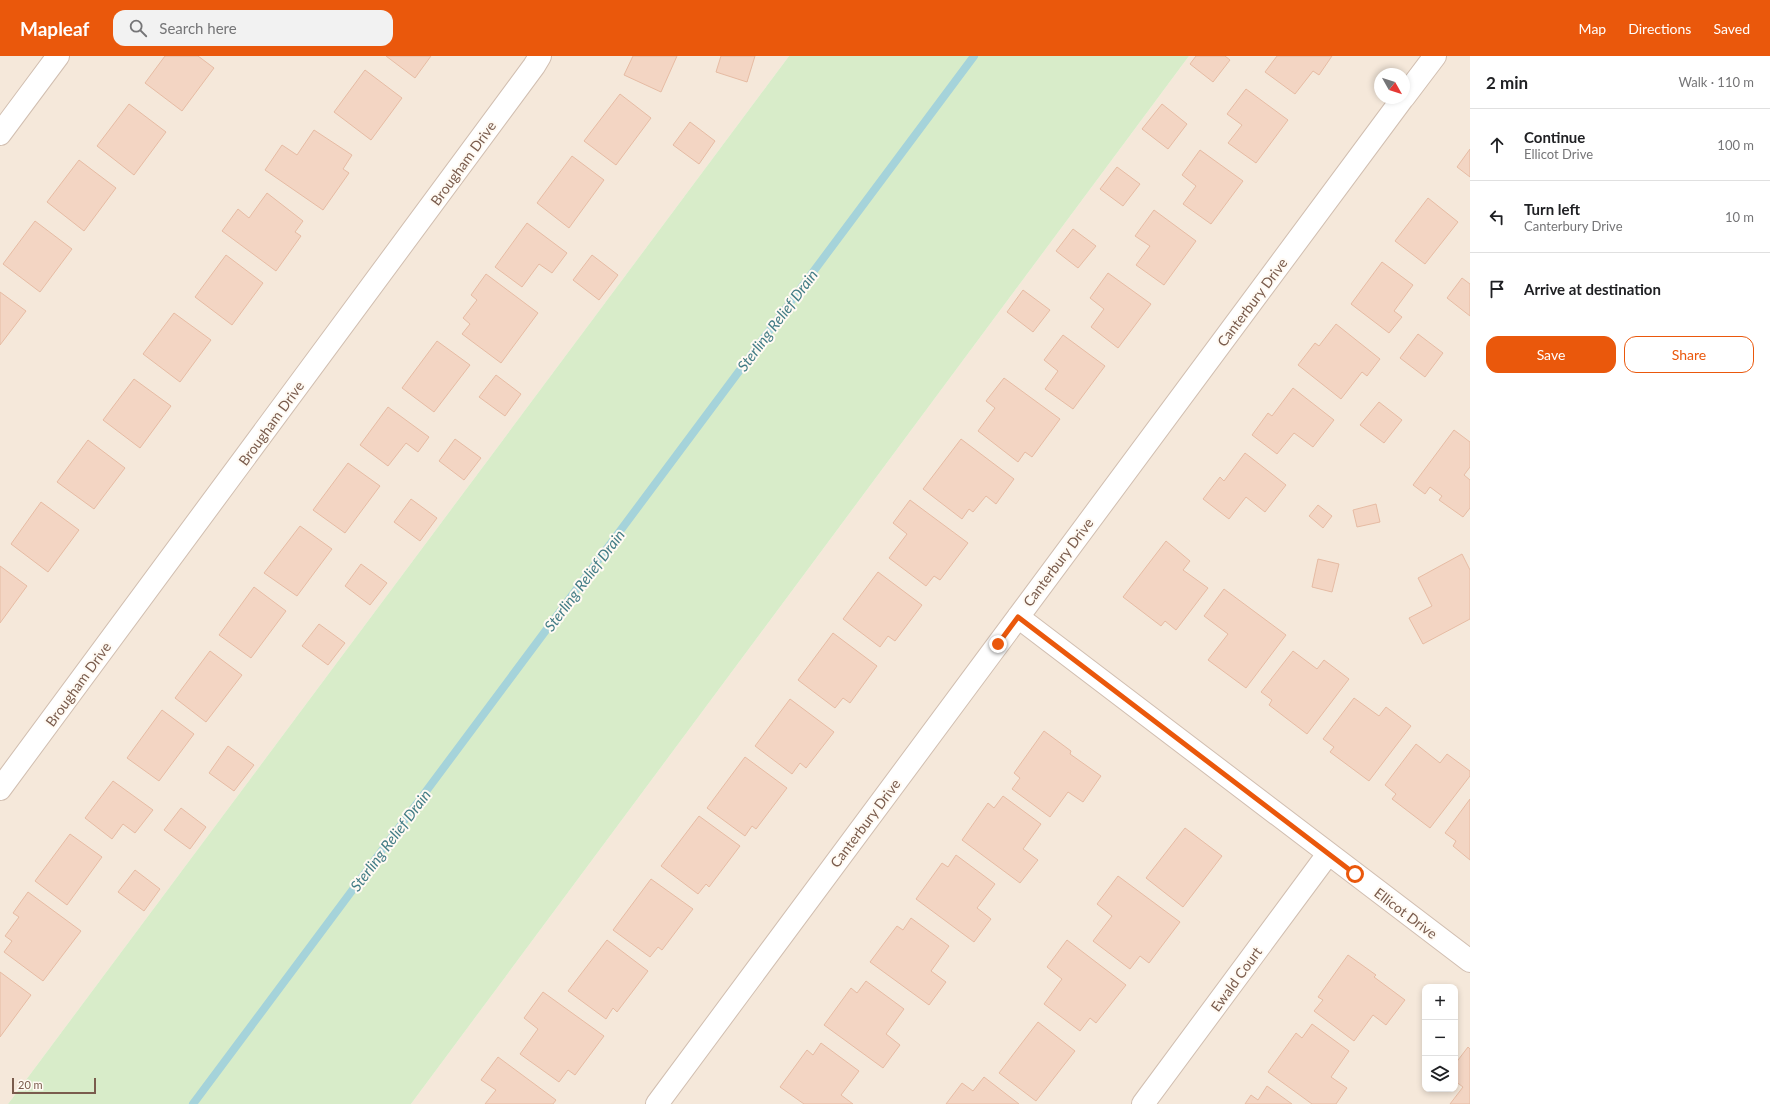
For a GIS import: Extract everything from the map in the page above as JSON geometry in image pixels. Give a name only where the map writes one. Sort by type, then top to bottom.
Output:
[{"type":"street","points":[[0,134],[58,56]]},
{"type":"street","name":"Brougham Drive","points":[[0,789],[540,56]]},
{"type":"street","name":"Canterbury Drive","points":[[1410,90],[1434,56]]},
{"type":"street","name":"Canterbury Drive","points":[[657,1104],[1400,104]]},
{"type":"street","name":"Ellicot Drive","points":[[1018,617],[1470,961]]},
{"type":"street","name":"Ewald Court","points":[[1143,1104],[1328,854]]},
{"type":"shaded area","points":[[0,56],[789,56],[8,1104],[0,1104]]},
{"type":"shaded area","points":[[1189,56],[1470,56],[1470,1104],[411,1104]]},
{"type":"green space","points":[[789,56],[1189,56],[411,1104],[8,1104]]},
{"type":"building","points":[[165,56],[198,56],[214,68],[182,111],[145,83]]},
{"type":"building","points":[[386,56],[431,56],[415,78]]},
{"type":"building","points":[[633,56],[677,56],[661,92],[624,75]]},
{"type":"building","points":[[721,56],[755,56],[747,82],[716,72]]},
{"type":"building","points":[[1196,56],[1225,56],[1230,60],[1213,82],[1190,64]]},
{"type":"building","points":[[1277,56],[1332,56],[1319,75],[1313,71],[1295,94],[1265,72]]},
{"type":"building","points":[[365,70],[402,98],[371,140],[334,112]]},
{"type":"building","points":[[1246,89],[1288,120],[1256,163],[1228,143],[1242,125],[1227,114]]},
{"type":"building","points":[[620,94],[651,118],[616,165],[584,141]]},
{"type":"building","points":[[129,104],[166,132],[134,175],[97,146]]},
{"type":"building","points":[[1162,104],[1187,124],[1168,149],[1142,129]]},
{"type":"building","points":[[690,122],[715,141],[699,164],[673,145]]},
{"type":"building","points":[[314,130],[352,155],[343,169],[349,173],[323,210],[265,170],[282,145],[297,155]]},
{"type":"building","points":[[1470,149],[1470,177],[1457,167]]},
{"type":"building","points":[[1200,150],[1243,181],[1211,224],[1183,204],[1196,186],[1182,175]]},
{"type":"building","points":[[572,156],[604,180],[569,228],[537,203]]},
{"type":"building","points":[[79,160],[116,188],[84,231],[47,202]]},
{"type":"building","points":[[1117,167],[1140,184],[1123,206],[1100,189]]},
{"type":"building","points":[[267,193],[303,221],[295,232],[301,236],[276,271],[222,231],[238,209],[249,218]]},
{"type":"building","points":[[1428,198],[1458,222],[1425,264],[1395,241]]},
{"type":"building","points":[[1154,210],[1196,241],[1164,285],[1136,265],[1150,246],[1135,236]]},
{"type":"building","points":[[35,221],[72,249],[40,292],[3,264]]},
{"type":"building","points":[[527,223],[567,253],[552,273],[539,264],[522,287],[495,267]]},
{"type":"building","points":[[1073,229],[1096,246],[1078,268],[1056,251]]},
{"type":"building","points":[[226,255],[263,283],[232,325],[195,297]]},
{"type":"building","points":[[592,255],[618,275],[599,300],[573,280]]},
{"type":"building","points":[[1382,262],[1413,285],[1394,311],[1402,317],[1389,333],[1351,304]]},
{"type":"building","points":[[1108,273],[1151,304],[1118,348],[1091,327],[1104,309],[1090,298]]},
{"type":"building","points":[[486,274],[538,313],[501,363],[462,334],[470,324],[463,318],[477,300],[471,295]]},
{"type":"building","points":[[1462,278],[1470,284],[1470,316],[1447,298]]},
{"type":"building","points":[[1023,290],[1050,310],[1033,332],[1007,312]]},
{"type":"building","points":[[0,292],[26,311],[0,345]]},
{"type":"building","points":[[174,313],[211,340],[180,382],[143,354]]},
{"type":"building","points":[[1336,324],[1380,359],[1367,376],[1362,372],[1341,399],[1298,365],[1315,343],[1319,346]]},
{"type":"building","points":[[1418,334],[1443,353],[1425,377],[1400,358]]},
{"type":"building","points":[[1063,335],[1105,366],[1073,409],[1045,389],[1058,371],[1044,360]]},
{"type":"building","points":[[437,341],[470,365],[434,412],[402,388]]},
{"type":"building","points":[[496,375],[521,394],[505,416],[479,397]]},
{"type":"building","points":[[1004,378],[1060,419],[1032,457],[1025,452],[1018,462],[978,431],[995,408],[986,401]]},
{"type":"building","points":[[134,379],[171,406],[140,448],[103,420]]},
{"type":"building","points":[[1293,388],[1334,420],[1313,447],[1294,433],[1277,454],[1252,435],[1268,413],[1272,416]]},
{"type":"building","points":[[1379,402],[1402,420],[1384,443],[1360,425]]},
{"type":"building","points":[[388,407],[429,437],[418,452],[406,443],[388,466],[360,445]]},
{"type":"building","points":[[1454,430],[1470,442],[1470,467],[1464,475],[1470,480],[1470,508],[1463,517],[1439,500],[1442,496],[1430,487],[1425,494],[1413,485]]},
{"type":"building","points":[[455,439],[481,458],[464,480],[439,461]]},
{"type":"building","points":[[961,439],[1014,479],[996,504],[986,496],[973,512],[969,509],[962,519],[923,489]]},
{"type":"building","points":[[88,440],[125,468],[94,509],[57,482]]},
{"type":"building","points":[[1245,453],[1286,485],[1265,512],[1246,497],[1229,519],[1203,499],[1220,477],[1224,481]]},
{"type":"building","points":[[348,463],[380,486],[345,533],[313,510]]},
{"type":"building","points":[[411,499],[437,518],[420,541],[394,522]]},
{"type":"building","points":[[910,500],[968,543],[940,580],[934,576],[926,586],[889,558],[907,534],[893,523]]},
{"type":"building","points":[[41,502],[79,530],[48,572],[11,544]]},
{"type":"building","points":[[1376,504],[1380,522],[1357,527],[1353,510]]},
{"type":"building","points":[[1318,505],[1332,516],[1323,528],[1309,516]]},
{"type":"building","points":[[300,526],[332,549],[297,596],[264,573]]},
{"type":"building","points":[[1166,541],[1190,561],[1183,570],[1208,588],[1176,630],[1165,621],[1161,626],[1123,597]]},
{"type":"building","points":[[1462,554],[1470,570],[1470,619],[1423,644],[1409,618],[1432,606],[1418,578]]},
{"type":"building","points":[[1318,559],[1339,564],[1332,592],[1312,587]]},
{"type":"building","points":[[361,564],[387,583],[370,605],[345,586]]},
{"type":"building","points":[[0,566],[27,586],[0,623]]},
{"type":"building","points":[[878,572],[922,605],[895,641],[888,636],[880,647],[843,619]]},
{"type":"building","points":[[254,587],[286,611],[251,658],[219,635]]},
{"type":"building","points":[[1224,589],[1286,635],[1246,688],[1208,660],[1228,634],[1204,616]]},
{"type":"building","points":[[319,624],[345,643],[328,665],[302,646]]},
{"type":"building","points":[[833,633],[877,666],[850,703],[843,698],[835,708],[798,680]]},
{"type":"building","points":[[210,651],[242,675],[206,722],[175,698]]},
{"type":"building","points":[[1293,651],[1317,669],[1324,660],[1349,679],[1307,734],[1269,705],[1272,700],[1261,692]]},
{"type":"building","points":[[1354,698],[1379,716],[1386,707],[1411,726],[1369,781],[1330,752],[1334,747],[1323,739]]},
{"type":"building","points":[[790,699],[834,732],[806,768],[800,763],[792,774],[755,746]]},
{"type":"building","points":[[162,710],[194,734],[159,781],[127,758]]},
{"type":"building","points":[[1044,731],[1071,751],[1070,754],[1101,776],[1083,802],[1068,792],[1050,817],[1012,789],[1020,778],[1014,773]]},
{"type":"building","points":[[1416,744],[1440,763],[1447,754],[1470,771],[1470,776],[1430,828],[1392,799],[1396,794],[1385,785]]},
{"type":"building","points":[[228,746],[254,765],[234,791],[209,773]]},
{"type":"building","points":[[745,757],[787,788],[756,829],[752,826],[745,836],[707,808]]},
{"type":"building","points":[[113,781],[153,810],[135,833],[123,824],[112,839],[85,818]]},
{"type":"building","points":[[1003,796],[1041,824],[1023,849],[1038,860],[1020,883],[962,840],[988,803],[994,808]]},
{"type":"building","points":[[1470,799],[1470,860],[1453,846],[1456,841],[1445,833]]},
{"type":"building","points":[[181,808],[206,827],[190,849],[164,830]]},
{"type":"building","points":[[699,816],[740,846],[709,887],[706,884],[698,894],[661,866]]},
{"type":"building","points":[[1185,828],[1222,856],[1183,907],[1146,878]]},
{"type":"building","points":[[70,834],[102,857],[67,905],[35,881]]},
{"type":"building","points":[[956,855],[995,884],[977,908],[991,919],[974,942],[916,899],[942,863],[948,867]]},
{"type":"building","points":[[135,870],[160,889],[144,911],[118,892]]},
{"type":"building","points":[[1118,876],[1180,922],[1149,963],[1140,956],[1130,969],[1093,941],[1112,916],[1097,904]]},
{"type":"building","points":[[651,879],[693,909],[662,950],[658,947],[650,957],[613,930]]},
{"type":"building","points":[[28,892],[81,931],[43,981],[4,952],[12,941],[5,936],[19,917],[13,913]]},
{"type":"building","points":[[911,918],[949,946],[931,971],[946,982],[929,1005],[870,962],[897,926],[903,930]]},
{"type":"building","points":[[607,940],[648,971],[617,1012],[613,1008],[606,1019],[568,991]]},
{"type":"building","points":[[1067,940],[1126,985],[1096,1023],[1090,1018],[1080,1031],[1044,1004],[1062,979],[1047,967]]},
{"type":"building","points":[[1348,955],[1376,975],[1374,977],[1405,1000],[1386,1025],[1373,1015],[1354,1041],[1314,1011],[1323,1000],[1318,997]]},
{"type":"building","points":[[0,972],[31,995],[0,1037]]},
{"type":"building","points":[[866,981],[904,1009],[886,1034],[900,1045],[883,1068],[824,1025],[851,988],[857,993]]},
{"type":"building","points":[[543,992],[604,1036],[575,1075],[568,1070],[559,1082],[520,1054],[538,1029],[524,1018]]},
{"type":"building","points":[[1038,1022],[1075,1051],[1036,1101],[999,1073]]},
{"type":"building","points":[[1312,1024],[1349,1051],[1331,1077],[1347,1088],[1336,1104],[1312,1104],[1268,1072],[1296,1033],[1302,1038]]},
{"type":"building","points":[[821,1043],[859,1071],[841,1095],[853,1104],[804,1104],[780,1087],[807,1050],[813,1055]]},
{"type":"building","points":[[1468,1047],[1470,1049],[1470,1104],[1450,1104],[1463,1087],[1458,1083],[1458,1060]]},
{"type":"building","points":[[498,1057],[556,1100],[553,1104],[485,1104],[496,1090],[481,1080]]},
{"type":"building","points":[[984,1077],[1019,1104],[946,1104],[962,1083],[973,1091]]},
{"type":"building","points":[[1267,1086],[1292,1104],[1245,1104],[1251,1095],[1258,1100]]},
{"type":"waterway","name":"Sterling Relief Drain","points":[[193,1104],[974,56]]},
{"type":"route","points":[[998,644],[1018,617],[1355,874]]}]
